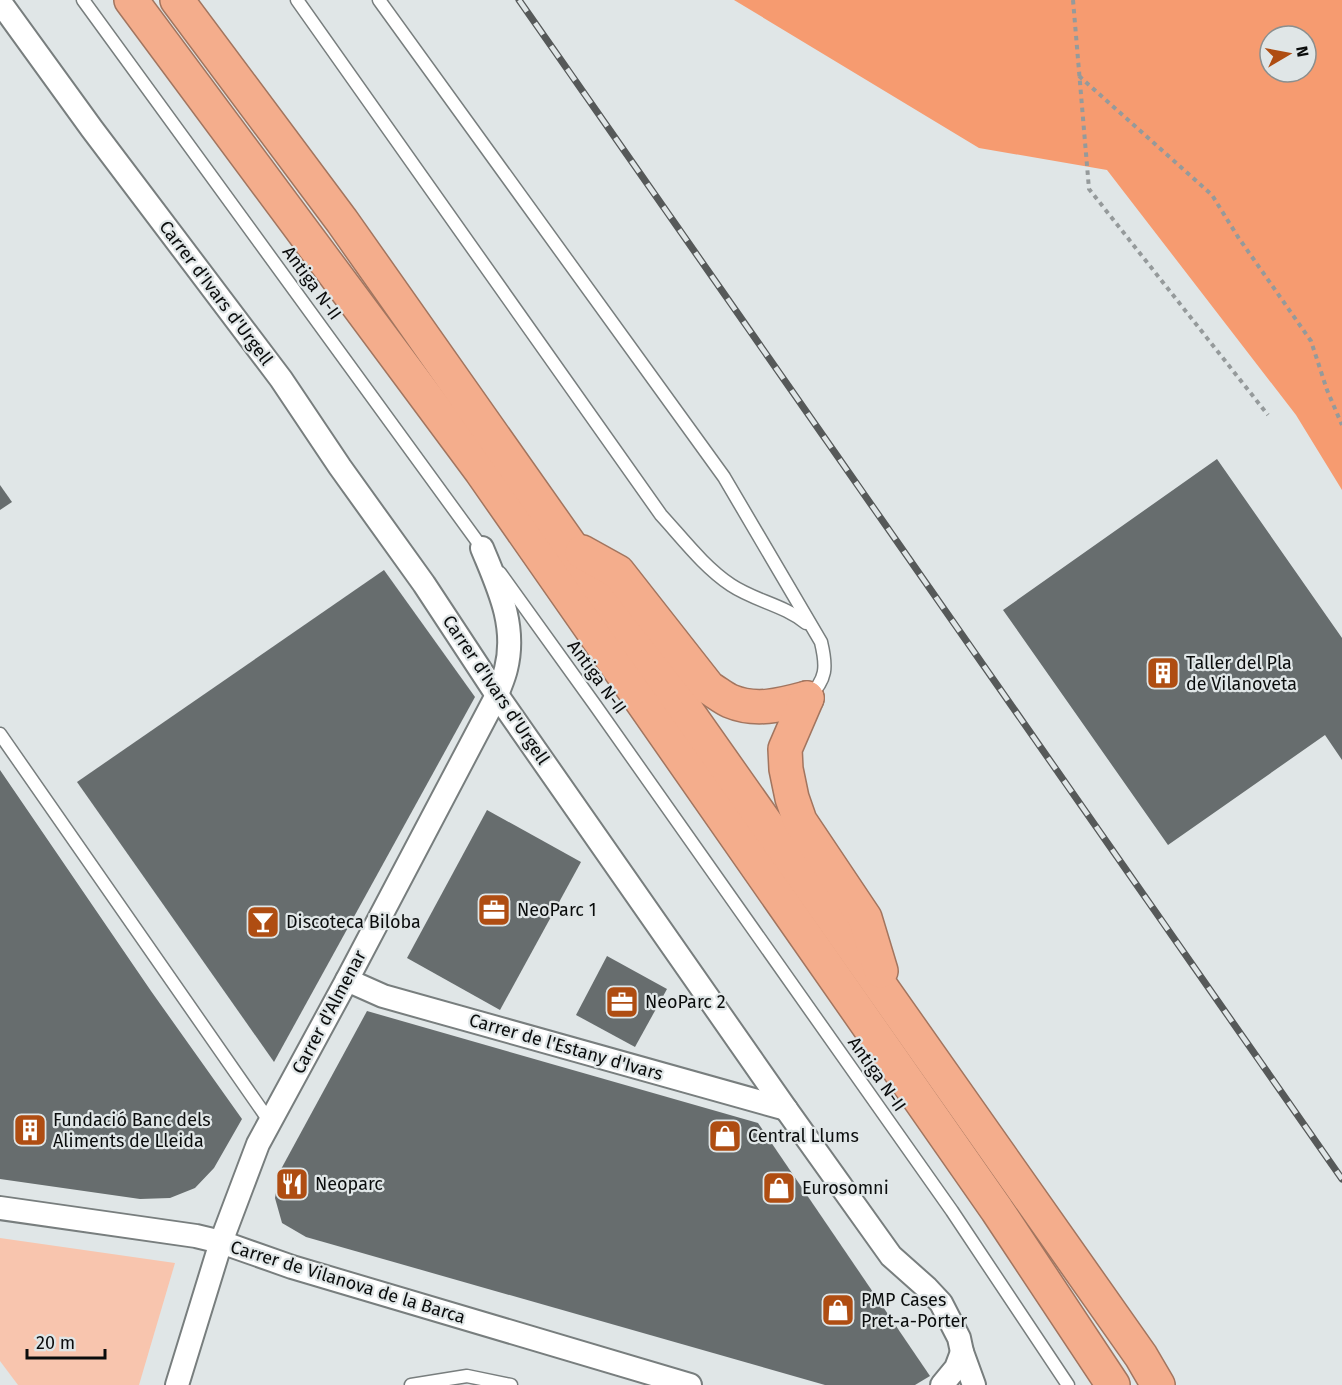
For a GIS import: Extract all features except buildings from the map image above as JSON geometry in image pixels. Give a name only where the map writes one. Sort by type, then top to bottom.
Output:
[{"type":"highway","points":[[131,0],[481,471],[997,1210],[1113,1385]]},
{"type":"highway","points":[[177,0],[342,221],[888,996],[1134,1347],[1158,1385]]},
{"type":"highway","points":[[572,546],[618,573],[709,688],[728,700],[746,706],[777,706],[807,698]]},
{"type":"highway","points":[[807,698],[785,749],[786,769],[792,798],[800,821],[865,918],[888,996]]},
{"type":"street","name":"Carrer d'Ivars d'Urgell","points":[[0,2],[92,129],[281,379],[340,467],[424,584],[497,695],[891,1256],[941,1303],[956,1331],[974,1385]]},
{"type":"street","name":"Carrer d'Almenar","points":[[177,1385],[221,1242],[258,1144],[497,695],[506,668],[510,640],[507,613],[482,548]]},
{"type":"street","name":"Carrer de l'Estany d'Ivars","points":[[347,980],[383,996],[786,1109]]},
{"type":"street","name":"Carrer de Vilanova de la Barca","points":[[0,1208],[196,1236],[221,1242],[292,1267],[690,1385]]},
{"type":"street","points":[[942,1385],[956,1368],[962,1352]]},
{"type":"lane","name":"Antiga N-II","points":[[83,0],[595,705],[952,1211],[1068,1385]]},
{"type":"lane","points":[[297,0],[662,515],[713,572],[732,586],[789,612],[812,628]]},
{"type":"lane","points":[[379,0],[724,477],[821,642],[825,659],[824,676],[807,698]]},
{"type":"lane","points":[[0,734],[270,1122]]},
{"type":"lane","points":[[411,1385],[467,1376],[511,1385]]},
{"type":"path","points":[[1073,0],[1089,189],[1268,415]]},
{"type":"path","points":[[1079,76],[1212,195],[1238,237],[1311,341],[1327,390],[1342,425]]},
{"type":"shaded area","points":[[734,0],[1342,0],[1342,490],[1296,415],[1107,170],[979,148]]},
{"type":"shaded area","points":[[0,1238],[175,1263],[139,1385],[18,1385],[0,1361]]},
{"type":"railway","points":[[519,0],[1342,1179]]},
{"type":"place","name":"Taller del Pla de Vilanoveta","points":[[1163,673]]},
{"type":"place","name":"NeoParc 1","points":[[494,910]]},
{"type":"place","name":"Discoteca Biloba","points":[[263,922]]},
{"type":"place","name":"NeoParc 2","points":[[622,1002]]},
{"type":"place","name":"Fundació Banc dels Aliments de Lleida","points":[[30,1130]]},
{"type":"place","name":"Central Llums","points":[[725,1136]]},
{"type":"place","name":"Neoparc","points":[[292,1184]]},
{"type":"place","name":"Eurosomni","points":[[779,1188]]},
{"type":"place","name":"PMP Cases Pret-a-Porter","points":[[838,1310]]}]
